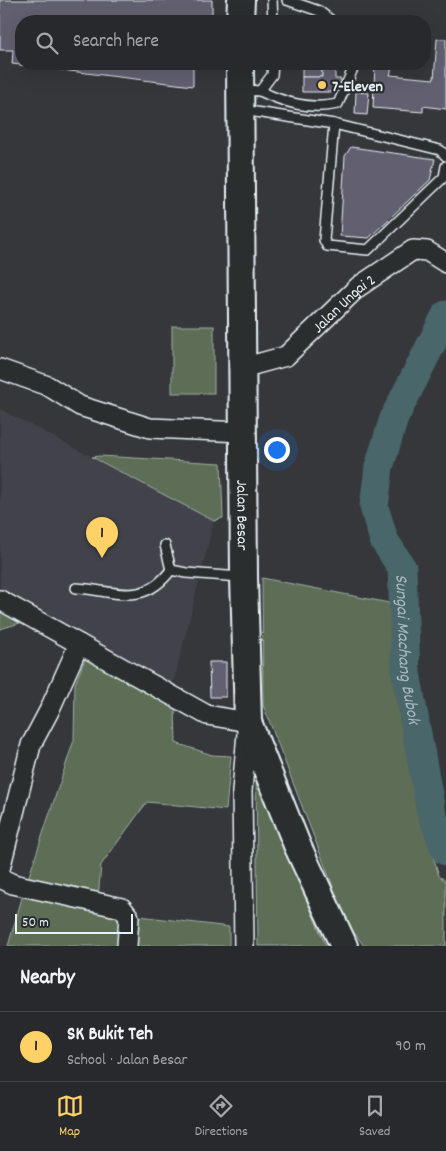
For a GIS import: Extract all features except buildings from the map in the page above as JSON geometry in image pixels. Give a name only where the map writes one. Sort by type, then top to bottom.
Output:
[{"type":"main road","points":[[240,15],[241,0]]},
{"type":"main road","name":"Jalan Besar","points":[[241,70],[246,97],[242,368],[244,577],[248,722],[297,845],[333,927],[344,946]]},
{"type":"street","name":"Jalan Ungai 2","points":[[242,368],[286,356],[358,287],[414,250],[427,251],[446,263]]},
{"type":"street","points":[[0,369],[48,386],[80,406],[150,428],[243,432]]},
{"type":"street","points":[[0,600],[207,715],[248,722],[242,791],[244,946]]},
{"type":"street","points":[[0,868],[31,744],[49,711],[79,644]]},
{"type":"street","points":[[0,878],[13,884],[122,908],[129,917],[127,946]]},
{"type":"lane","points":[[272,0],[273,15]]},
{"type":"lane","points":[[287,0],[320,11],[325,15]]},
{"type":"lane","points":[[246,97],[272,75],[272,70]]},
{"type":"lane","points":[[246,97],[310,106],[338,104],[352,70]]},
{"type":"lane","points":[[246,97],[334,124],[440,150],[446,156]]},
{"type":"lane","points":[[334,124],[324,240],[327,246],[368,250],[444,177],[446,166]]},
{"type":"lane","points":[[165,544],[171,570]]},
{"type":"lane","points":[[171,570],[186,574],[244,577]]},
{"type":"lane","points":[[76,588],[92,589],[120,595],[142,593],[152,590],[171,570]]},
{"type":"shaded area","points":[[0,409],[214,521],[172,689],[0,595]]},
{"type":"green space","points":[[172,326],[214,326],[214,393],[172,393]]},
{"type":"green space","points":[[92,457],[221,463],[223,518],[214,521]]},
{"type":"green space","points":[[262,578],[389,603],[419,809],[439,876],[446,881],[446,946],[364,946],[347,923],[263,705]]},
{"type":"green space","points":[[0,607],[27,621],[0,629]]},
{"type":"green space","points":[[87,654],[175,708],[176,743],[212,755],[231,756],[226,810],[147,802],[101,865],[98,898],[123,914],[229,927],[229,946],[8,946],[24,891],[74,740],[75,684]]},
{"type":"green space","points":[[256,781],[263,782],[284,847],[326,946],[258,946]]},
{"type":"waterway","name":"Sungai Machang Bubok","points":[[446,315],[394,418],[379,467],[374,507],[384,540],[402,568],[406,673],[431,811],[446,851]]},
{"type":"place","name":"7-Eleven","points":[[322,85]]},
{"type":"place","name":"SK Bukit Teh","points":[[102,558]]}]
